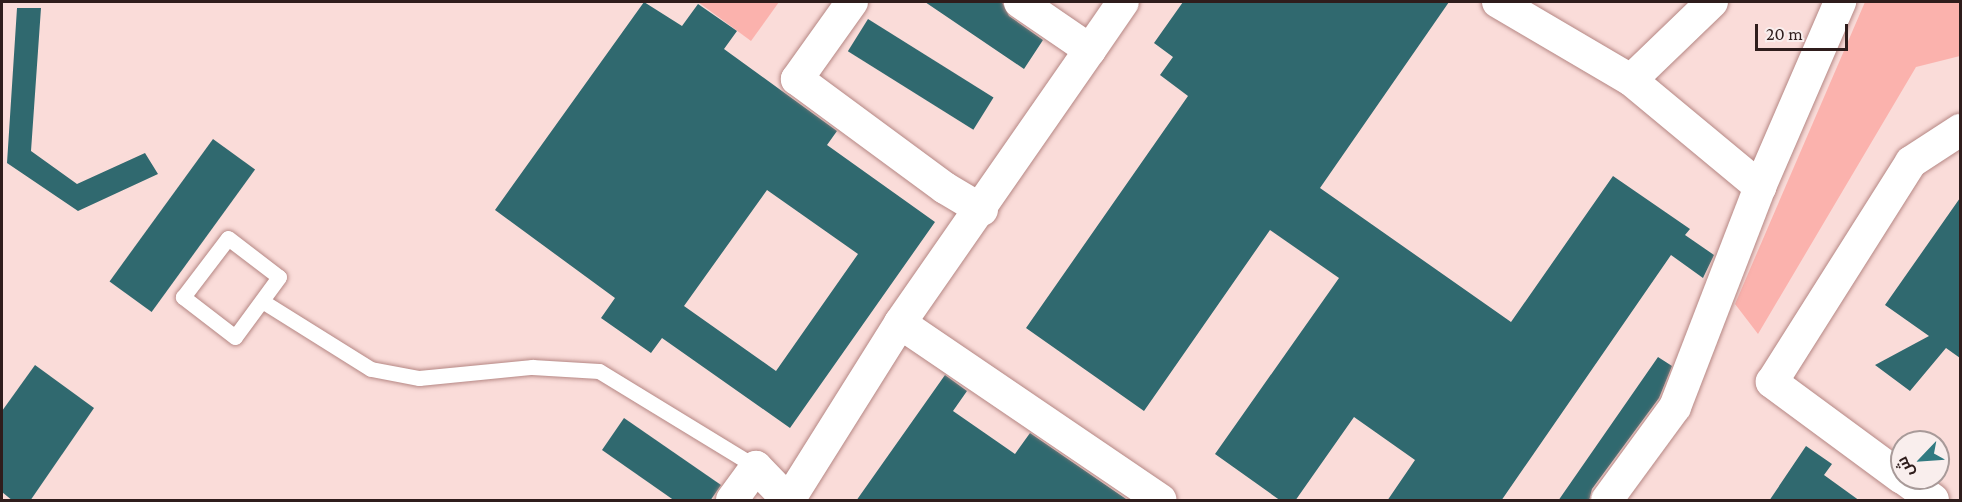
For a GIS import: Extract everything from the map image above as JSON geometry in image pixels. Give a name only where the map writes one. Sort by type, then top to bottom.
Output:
[{"type":"street","points":[[852,2],[797,79],[945,188],[982,210]]},
{"type":"street","points":[[1020,2],[1090,50]]},
{"type":"street","points":[[732,501],[756,467],[789,501],[900,323],[982,210],[1122,2]]},
{"type":"street","points":[[1498,2],[1631,80],[1760,187]]},
{"type":"street","points":[[1631,80],[1712,2]]},
{"type":"street","points":[[1607,501],[1674,407],[1760,187],[1840,2]]},
{"type":"street","points":[[1890,469],[1772,382],[1911,162],[1960,130]]},
{"type":"street","points":[[900,323],[1160,501]]},
{"type":"street","points":[[1918,490],[1933,501]]},
{"type":"lane","points":[[228,238],[279,277],[262,301],[235,337],[183,297],[228,238]]},
{"type":"lane","points":[[262,301],[371,369],[419,378],[532,367],[598,371],[756,467]]},
{"type":"shaded area","points":[[698,2],[779,2],[751,41]]},
{"type":"shaded area","points":[[1865,2],[1960,2],[1960,56],[1916,67],[1758,334],[1735,304]]},
{"type":"building","points":[[644,2],[682,26],[698,4],[737,31],[724,49],[837,131],[827,145],[935,222],[790,428],[662,338],[651,353],[601,318],[615,298],[495,210]],"holes":[[[767,190],[858,254],[776,371],[684,306]]]},
{"type":"building","points":[[925,2],[1002,2],[1009,16],[1043,40],[1024,69]]},
{"type":"building","points":[[1183,2],[1449,2],[1320,188],[1511,322],[1613,176],[1690,229],[1685,235],[1714,255],[1703,278],[1671,255],[1501,501],[1387,501],[1415,460],[1354,417],[1295,501],[1281,501],[1215,454],[1339,278],[1270,230],[1144,411],[1026,328],[1188,96],[1160,75],[1173,57],[1154,43]]},
{"type":"building","points":[[17,8],[41,8],[31,151],[77,184],[145,153],[158,174],[78,211],[7,163]]},
{"type":"building","points":[[868,19],[994,97],[973,130],[848,51]]},
{"type":"building","points":[[213,139],[255,170],[152,312],[110,281]]},
{"type":"building","points":[[1960,198],[1960,358],[1946,348],[1910,391],[1875,365],[1929,336],[1885,305]]},
{"type":"building","points":[[1658,357],[1672,366],[1659,398],[1592,489],[1589,501],[1558,501]]},
{"type":"building","points":[[35,365],[94,408],[30,501],[13,501],[2,492],[2,411]]},
{"type":"building","points":[[945,375],[967,391],[953,411],[1015,454],[1030,433],[1129,501],[856,501]]},
{"type":"building","points":[[624,418],[721,485],[710,501],[675,501],[602,450]]},
{"type":"building","points":[[1806,446],[1832,464],[1824,475],[1860,501],[1769,501]]}]
